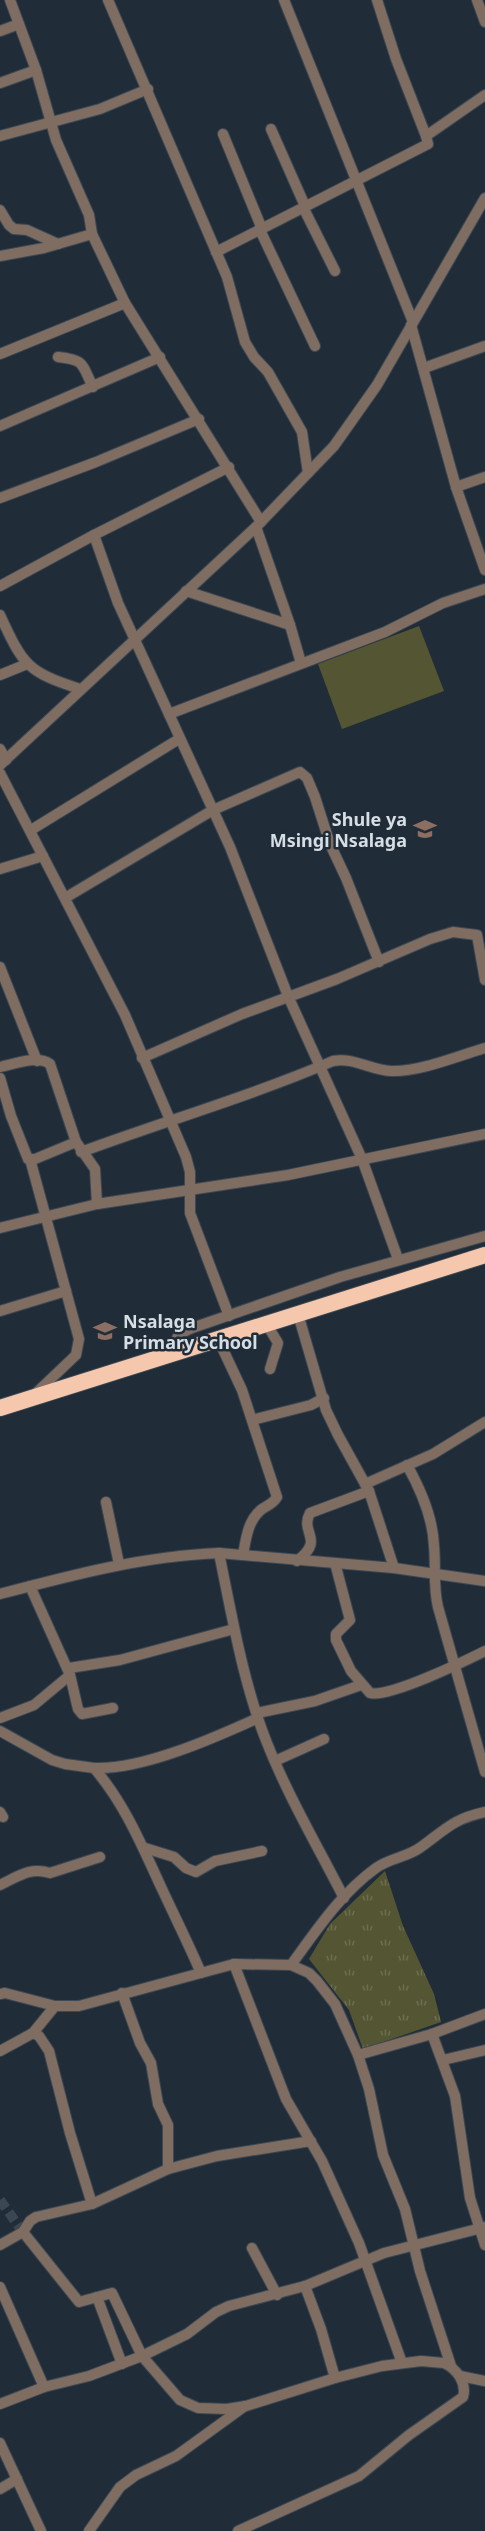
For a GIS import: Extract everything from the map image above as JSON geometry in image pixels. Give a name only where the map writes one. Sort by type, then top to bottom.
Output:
[{"type":"highway","points":[[0,1408],[485,1256]]},
{"type":"street","points":[[9,0],[48,106],[49,122],[85,206],[92,234],[125,303],[229,467],[259,524],[302,663]]},
{"type":"street","points":[[108,0],[227,277],[245,342],[254,357],[268,372],[299,427],[308,473]]},
{"type":"street","points":[[284,0],[412,324],[456,487],[484,563]]},
{"type":"street","points":[[216,252],[428,144],[377,0]]},
{"type":"street","points":[[477,0],[485,22]]},
{"type":"street","points":[[0,31],[19,24]]},
{"type":"street","points":[[0,83],[36,70]]},
{"type":"street","points":[[0,136],[107,107],[148,89]]},
{"type":"street","points":[[426,136],[485,95]]},
{"type":"street","points":[[271,129],[335,272]]},
{"type":"street","points":[[223,134],[261,229],[315,346]]},
{"type":"street","points":[[3,762],[259,524],[347,429],[377,385],[483,206]]},
{"type":"street","points":[[0,210],[14,229],[27,230],[58,244]]},
{"type":"street","points":[[0,256],[58,244],[92,234]]},
{"type":"street","points":[[0,354],[125,303]]},
{"type":"street","points":[[424,368],[485,346]]},
{"type":"street","points":[[58,357],[77,359],[93,387]]},
{"type":"street","points":[[0,426],[160,357]]},
{"type":"street","points":[[0,498],[96,462],[199,419]]},
{"type":"street","points":[[0,585],[229,467]]},
{"type":"street","points":[[456,487],[485,477]]},
{"type":"street","points":[[94,535],[118,603],[213,810],[288,996],[362,1159],[398,1259]]},
{"type":"street","points":[[168,714],[385,632],[443,603],[485,589]]},
{"type":"street","points":[[186,591],[290,625]]},
{"type":"street","points":[[0,615],[15,648],[27,664],[44,677],[80,689]]},
{"type":"street","points":[[0,675],[27,664]]},
{"type":"street","points":[[31,830],[179,739]]},
{"type":"street","points":[[0,748],[3,762]]},
{"type":"street","points":[[0,773],[125,1015],[168,1120],[186,1157],[191,1189],[190,1213],[229,1316]]},
{"type":"street","points":[[64,898],[213,810],[264,789],[295,773],[304,774],[379,962]]},
{"type":"street","points":[[0,869],[44,856]]},
{"type":"street","points":[[142,1058],[288,996],[453,932],[477,935],[485,980]]},
{"type":"street","points":[[0,966],[37,1060]]},
{"type":"street","points":[[30,1159],[168,1120],[259,1091],[344,1059],[378,1070],[412,1070],[485,1048]]},
{"type":"street","points":[[0,1067],[37,1060],[50,1064],[78,1147],[95,1169],[97,1204]]},
{"type":"street","points":[[0,1078],[11,1116],[27,1157],[30,1159],[79,1339],[79,1348],[69,1363],[33,1396]]},
{"type":"street","points":[[0,1121],[11,1116]]},
{"type":"street","points":[[0,1228],[97,1204],[288,1175],[485,1134]]},
{"type":"street","points":[[169,1355],[179,1334],[340,1277],[485,1236]]},
{"type":"street","points":[[0,1311],[66,1291]]},
{"type":"street","points":[[298,1314],[331,1422],[367,1488],[394,1568]]},
{"type":"street","points":[[266,1323],[278,1343],[270,1369]]},
{"type":"street","points":[[218,1340],[236,1376],[278,1497],[255,1516],[249,1526],[243,1555]]},
{"type":"street","points":[[252,1420],[311,1405],[324,1398]]},
{"type":"street","points":[[297,1561],[310,1550],[312,1544],[308,1521],[310,1514],[433,1454],[485,1422]]},
{"type":"street","points":[[407,1465],[418,1484],[430,1516],[438,1607],[485,1772]]},
{"type":"street","points":[[106,1502],[119,1564]]},
{"type":"street","points":[[219,1553],[234,1629],[257,1715],[275,1761],[344,1898]]},
{"type":"street","points":[[0,1594],[119,1564],[190,1554],[219,1553],[394,1568],[485,1581]]},
{"type":"street","points":[[335,1563],[350,1620],[336,1634],[336,1640],[351,1671],[370,1693],[383,1693],[485,1651]]},
{"type":"street","points":[[30,1586],[70,1672],[78,1709],[82,1714],[113,1708]]},
{"type":"street","points":[[0,1718],[34,1705],[70,1672],[234,1629]]},
{"type":"street","points":[[0,1731],[52,1760],[94,1768],[117,1768],[202,1741],[257,1715],[315,1701],[362,1685]]},
{"type":"street","points":[[275,1761],[324,1739]]},
{"type":"street","points":[[94,1768],[124,1810],[145,1848],[201,1973]]},
{"type":"street","points":[[291,1965],[327,1915],[374,1869],[387,1861],[420,1848],[452,1824],[485,1812]]},
{"type":"street","points":[[145,1848],[174,1857],[186,1868],[196,1872],[215,1861],[261,1851]]},
{"type":"street","points":[[0,1885],[30,1871],[43,1869],[50,1873],[100,1857]]},
{"type":"street","points":[[234,1964],[286,2099],[311,2140],[366,2259],[402,2363]]},
{"type":"street","points":[[0,1994],[5,1993],[55,2006],[79,2006],[234,1964],[291,1965],[309,1973],[326,1991],[342,2016],[369,2089],[383,2155],[405,2209],[451,2366],[460,2376],[465,2392],[463,2397],[409,2435],[369,2469],[338,2486],[238,2531]]},
{"type":"street","points":[[122,1993],[140,2043],[151,2063],[158,2104],[168,2125],[168,2169]]},
{"type":"street","points":[[0,2051],[33,2033],[55,2006]]},
{"type":"street","points":[[358,2055],[432,2034],[485,2014]]},
{"type":"street","points":[[33,2033],[39,2036],[49,2051],[70,2133],[92,2204]]},
{"type":"street","points":[[432,2034],[443,2060],[458,2110],[470,2198],[482,2228],[485,2245]]},
{"type":"street","points":[[443,2060],[485,2050]]},
{"type":"street","points":[[0,2245],[23,2232],[30,2221],[36,2217],[92,2204],[168,2169],[217,2156],[311,2140]]},
{"type":"street","points":[[0,2404],[44,2387],[89,2376],[142,2356],[187,2334],[216,2312],[250,2300],[277,2295],[305,2286],[366,2259],[482,2228]]},
{"type":"street","points":[[23,2232],[79,2302],[83,2303],[112,2293],[142,2356],[180,2400],[189,2405],[212,2409],[246,2406],[335,2378],[402,2363],[434,2362],[451,2366]]},
{"type":"street","points":[[252,2248],[277,2295]]},
{"type":"street","points":[[305,2286],[321,2329],[335,2378]]},
{"type":"street","points":[[0,2288],[44,2387]]},
{"type":"street","points":[[97,2297],[122,2364]]},
{"type":"street","points":[[460,2376],[485,2381]]},
{"type":"street","points":[[89,2531],[114,2494],[128,2481],[176,2456],[246,2406]]},
{"type":"street","points":[[0,2443],[41,2531]]},
{"type":"street","points":[[0,2489],[17,2479]]},
{"type":"green space","points":[[419,626],[444,691],[342,729],[318,664]]},
{"type":"green space","points":[[385,1871],[403,1926],[434,1994],[441,2022],[363,2049],[349,2010],[309,1959],[330,1924]]},
{"type":"tunnel","points":[[0,2200],[23,2232]]},
{"type":"place","name":"Shule ya Msingi Nsalaga","points":[[425,829]]},
{"type":"place","name":"Nsalaga Primary School","points":[[105,1331]]}]
